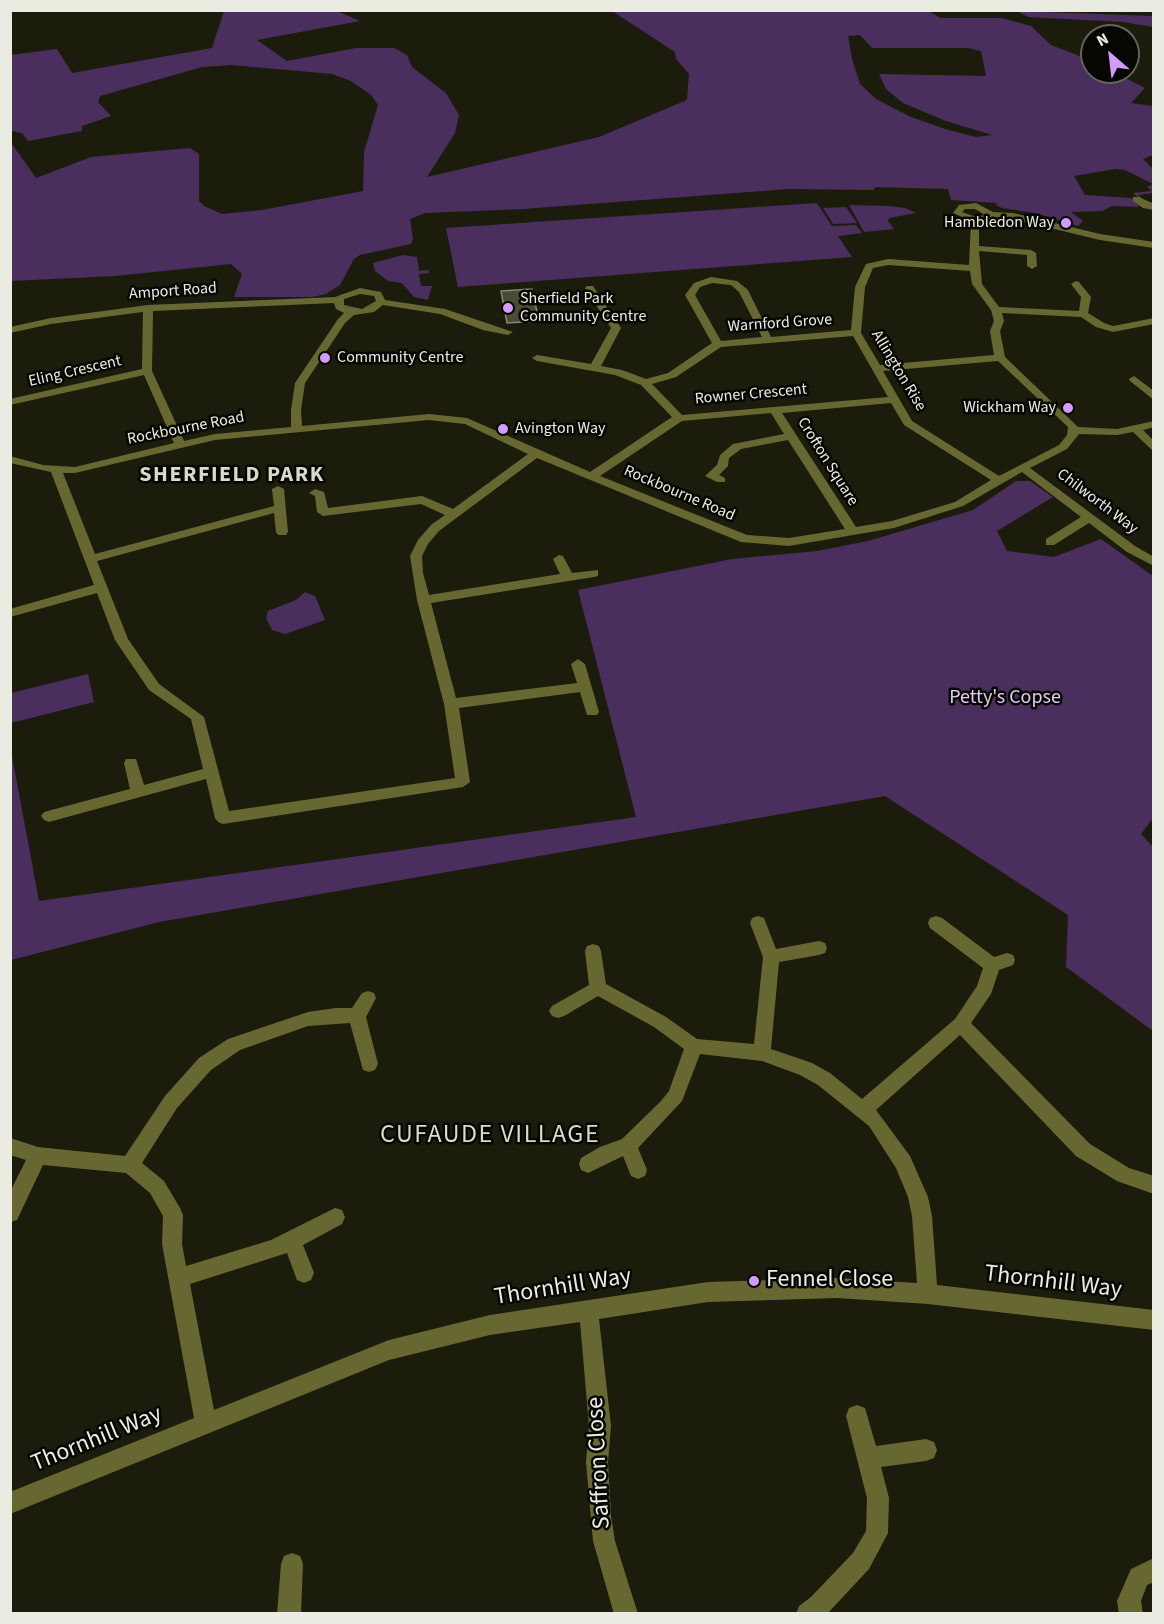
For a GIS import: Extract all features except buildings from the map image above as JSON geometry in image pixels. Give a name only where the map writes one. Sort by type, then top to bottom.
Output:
[{"type":"street","points":[[1136,199],[1146,206],[1154,207]]},
{"type":"street","points":[[991,214],[984,220],[975,220],[959,216],[958,209],[976,206],[991,214],[1013,216],[1100,237],[1154,245]]},
{"type":"street","points":[[975,220],[974,268],[977,284],[996,310],[999,321],[995,332],[1000,358],[1073,426],[1073,430],[1098,433],[1154,424]]},
{"type":"street","points":[[974,248],[1031,253],[1032,266]]},
{"type":"street","name":"Allington Rise","points":[[974,268],[888,262],[869,266],[860,287],[856,333],[908,423],[998,480]]},
{"type":"street","points":[[718,344],[690,295],[697,285],[716,280],[734,283],[743,290],[768,340]]},
{"type":"street","points":[[1076,284],[1086,297],[1083,314]]},
{"type":"street","points":[[590,288],[616,328],[595,367]]},
{"type":"street","name":"Amport Road","points":[[10,330],[51,321],[148,308],[338,300],[345,294],[366,291],[378,294],[381,302]]},
{"type":"street","points":[[338,300],[339,307],[351,312],[371,310],[381,302],[442,311],[483,327],[507,332]]},
{"type":"street","points":[[148,308],[147,371],[180,445]]},
{"type":"street","points":[[996,310],[1083,314],[1100,325],[1113,328],[1154,321]]},
{"type":"street","points":[[297,429],[296,410],[300,383],[341,321],[351,312]]},
{"type":"street","name":"Warnford Grove","points":[[645,382],[672,375],[718,344],[856,333]]},
{"type":"street","points":[[537,358],[618,372],[645,382],[679,418]]},
{"type":"street","points":[[878,368],[1000,358]]},
{"type":"street","name":"Eling Crescent","points":[[10,402],[147,371]]},
{"type":"street","points":[[1134,379],[1154,397]]},
{"type":"street","name":"Rowner Crescent","points":[[593,476],[679,418],[893,400]]},
{"type":"street","name":"Crofton Square","points":[[774,409],[853,532]]},
{"type":"street","name":"Rockbourne Road","points":[[10,459],[56,470],[75,470],[215,437],[429,417],[467,421],[536,454],[745,539],[789,542],[853,532],[931,514],[959,504],[998,480],[1063,447],[1073,435],[1073,430]]},
{"type":"street","points":[[1136,428],[1154,449]]},
{"type":"street","points":[[721,480],[711,476],[722,466],[724,457],[737,446],[791,436]]},
{"type":"street","points":[[56,470],[122,640],[140,670],[154,687],[196,717],[223,818],[464,782],[451,704],[423,600],[416,556],[422,543],[435,528],[536,454]]},
{"type":"street","name":"Chilworth Way","points":[[1022,467],[1131,549],[1154,562]]},
{"type":"street","points":[[278,489],[282,532]]},
{"type":"street","points":[[315,493],[320,495],[322,512],[422,500],[453,514]]},
{"type":"street","points":[[90,559],[279,508]]},
{"type":"street","points":[[1050,542],[1090,517]]},
{"type":"street","points":[[560,559],[568,577]]},
{"type":"street","points":[[423,600],[594,573]]},
{"type":"street","points":[[10,613],[100,588]]},
{"type":"street","points":[[578,664],[592,712]]},
{"type":"street","points":[[451,704],[585,687]]},
{"type":"street","points":[[131,763],[138,792]]},
{"type":"street","points":[[49,816],[210,773]]},
{"type":"street","points":[[758,922],[771,957],[762,1053]]},
{"type":"street","points":[[864,1109],[961,1024],[1000,963],[936,923]]},
{"type":"street","points":[[771,957],[819,948]]},
{"type":"street","points":[[593,951],[598,988]]},
{"type":"street","points":[[558,1011],[598,988]]},
{"type":"street","points":[[598,988],[660,1022],[694,1046],[762,1053],[782,1059],[824,1079],[864,1109],[891,1142],[918,1197],[922,1216],[928,1294]]},
{"type":"street","points":[[368,998],[357,1016],[369,1064]]},
{"type":"street","points":[[129,1165],[171,1102],[205,1064],[234,1044],[308,1019],[336,1015],[357,1016]]},
{"type":"street","points":[[961,1024],[1083,1149],[1124,1175],[1154,1185]]},
{"type":"street","points":[[588,1164],[607,1153],[627,1146],[652,1124],[676,1095],[694,1046]]},
{"type":"street","points":[[10,1146],[38,1156],[129,1165],[157,1187],[173,1215],[172,1244],[206,1424]]},
{"type":"street","points":[[627,1146],[638,1170]]},
{"type":"street","points":[[10,1213],[38,1156]]},
{"type":"street","points":[[178,1278],[292,1242],[335,1217]]},
{"type":"street","points":[[292,1242],[304,1273]]},
{"type":"street","name":"Thornhill Way","points":[[10,1503],[389,1350],[490,1325],[708,1292],[837,1288],[928,1294],[1154,1320]]},
{"type":"street","name":"Saffron Close","points":[[587,1310],[592,1329],[600,1426],[597,1462],[600,1516],[626,1614]]},
{"type":"street","points":[[807,1614],[861,1561],[877,1533],[878,1498],[857,1416]]},
{"type":"street","points":[[868,1458],[926,1450]]},
{"type":"street","points":[[289,1614],[292,1564]]},
{"type":"street","points":[[1131,1614],[1129,1601],[1139,1577],[1154,1569]]},
{"type":"green space","points":[[224,11],[337,11],[360,21],[257,40],[287,61],[356,48],[394,48],[407,55],[412,67],[446,93],[459,115],[455,133],[427,177],[599,137],[687,100],[689,74],[676,59],[675,52],[612,11],[928,11],[941,18],[1002,18],[1031,26],[1051,45],[1080,56],[1080,84],[1137,84],[1145,88],[1131,103],[1153,106],[1153,155],[1143,159],[1153,169],[1153,184],[1125,170],[1115,169],[1074,176],[1085,195],[1131,198],[1139,205],[1138,207],[1112,206],[1102,211],[1071,212],[1083,221],[1078,226],[1035,213],[1002,208],[996,205],[997,203],[951,200],[948,189],[875,187],[874,190],[789,189],[523,209],[425,213],[410,219],[413,239],[411,244],[360,255],[354,259],[340,285],[326,294],[312,297],[234,297],[242,274],[231,264],[115,276],[11,281],[10,141],[36,178],[91,157],[190,148],[199,154],[199,201],[204,206],[222,214],[262,210],[363,191],[364,152],[378,105],[371,95],[351,81],[332,74],[232,65],[202,67],[100,96],[98,102],[111,116],[82,126],[82,131],[28,141],[22,133],[11,131],[11,55],[57,49],[72,73],[212,48]],"holes":[[[860,35],[872,48],[968,48],[981,51],[986,76],[879,74],[886,89],[903,103],[946,121],[992,135],[976,137],[945,129],[911,117],[876,99],[860,84],[848,36]]]},
{"type":"green space","points":[[1017,11],[1153,16],[1153,27],[1123,22],[1028,17]]},
{"type":"green space","points":[[1153,184],[1153,193],[1138,195],[1146,202],[1153,202],[1153,205],[1143,202],[1133,193],[1152,191],[1147,187]]},
{"type":"green space","points":[[817,203],[832,226],[856,225],[862,233],[838,236],[852,257],[458,287],[446,228]]},
{"type":"green space","points":[[849,205],[905,208],[916,213],[889,218],[888,221],[894,229],[864,232]]},
{"type":"green space","points":[[846,207],[857,223],[833,224],[823,208]]},
{"type":"green space","points":[[403,255],[417,257],[419,271],[429,270],[429,273],[419,274],[421,286],[432,286],[428,300],[414,297],[402,283],[388,281],[375,271],[373,263]]},
{"type":"green space","name":"Petty's Copse","points":[[1016,481],[1030,481],[1053,497],[997,531],[1007,551],[1054,557],[1101,539],[1153,576],[1153,818],[1141,834],[1153,847],[1153,1031],[1066,967],[1068,915],[885,796],[159,922],[11,960],[11,751],[39,901],[636,817],[578,590],[732,559],[817,551],[868,541],[973,510]]},
{"type":"green space","points":[[305,592],[315,596],[325,620],[285,634],[272,630],[266,618],[268,611],[296,600]]},
{"type":"green space","points":[[88,674],[94,702],[11,723],[11,693]]},
{"type":"place","name":"Hambledon Way","points":[[1066,223]]},
{"type":"place","name":"Sherfield Park Community Centre","points":[[508,308]]},
{"type":"place","name":"Community Centre","points":[[325,358]]},
{"type":"place","name":"Wickham Way","points":[[1068,408]]},
{"type":"place","name":"Avington Way","points":[[503,429]]},
{"type":"place","name":"Fennel Close","points":[[754,1281]]},
{"type":"district","name":"SHERFIELD PARK","points":[[232,476]]},
{"type":"district","name":"CUFAUDE VILLAGE","points":[[490,1136]]}]
